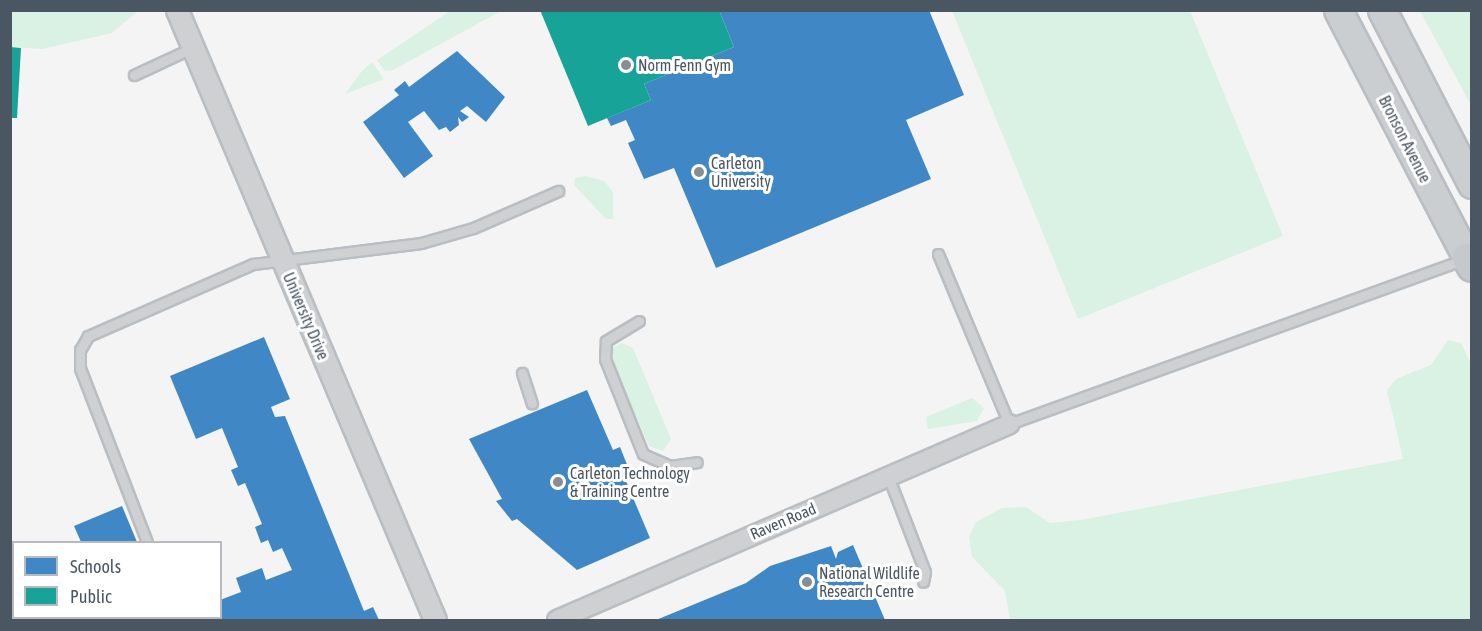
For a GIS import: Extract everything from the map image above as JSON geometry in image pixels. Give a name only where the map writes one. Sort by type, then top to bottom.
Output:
[{"type":"main road","name":"Bronson Avenue","points":[[1338,10],[1470,261]]},
{"type":"main road","points":[[1382,10],[1472,184]]},
{"type":"street","name":"University Drive","points":[[177,10],[435,621]]},
{"type":"street","name":"Raven Road","points":[[556,621],[1009,424]]},
{"type":"lane","points":[[134,75],[194,46]]},
{"type":"lane","points":[[146,541],[80,368],[82,343],[100,329],[253,264],[282,258],[420,243],[473,228],[558,191]]},
{"type":"lane","points":[[938,254],[1009,424],[1470,261]]},
{"type":"lane","points":[[639,321],[606,341],[605,359],[643,454],[662,464],[697,462]]},
{"type":"lane","points":[[522,373],[532,403]]},
{"type":"lane","points":[[888,476],[925,572],[923,582]]},
{"type":"green space","points":[[10,11],[138,11],[112,33],[42,49],[11,47]]},
{"type":"green space","points":[[450,11],[501,11],[393,70],[385,71],[377,60]]},
{"type":"green space","points":[[952,11],[1190,11],[1283,236],[1078,319]]},
{"type":"green space","points":[[1420,11],[1471,11],[1471,105]]},
{"type":"green space","points":[[372,62],[384,79],[345,94],[362,71]]},
{"type":"green space","points":[[586,176],[604,181],[613,192],[613,219],[606,219],[574,185],[575,178]]},
{"type":"green space","points":[[1448,340],[1461,343],[1471,364],[1471,620],[1010,620],[1005,591],[972,557],[969,537],[976,522],[1002,508],[1026,507],[1050,523],[1081,520],[1403,459],[1387,390],[1396,379],[1431,365]]},
{"type":"green space","points":[[622,343],[633,348],[671,439],[663,451],[649,446],[611,359],[612,348]]},
{"type":"green space","points":[[972,398],[984,408],[977,421],[928,429],[926,417]]},
{"type":"building: Schools","points":[[719,10],[929,10],[964,95],[906,120],[931,179],[716,268],[674,168],[644,179],[628,143],[635,140],[626,120],[611,126],[607,118],[651,100],[644,84],[734,47]]},
{"type":"building: Schools","points":[[457,51],[505,97],[486,122],[467,106],[460,111],[469,117],[462,122],[458,117],[459,125],[450,132],[446,127],[439,130],[424,111],[408,122],[433,156],[404,178],[363,122],[399,95],[394,90],[405,81],[409,87]]},
{"type":"building: Schools","points":[[264,337],[290,399],[271,407],[275,417],[285,416],[364,611],[373,607],[379,620],[173,620],[222,619],[222,599],[241,592],[236,578],[262,568],[266,580],[292,570],[282,548],[273,552],[268,540],[261,543],[255,527],[262,524],[245,483],[238,486],[231,470],[238,467],[222,428],[196,439],[170,376]]},
{"type":"building: Schools","name":"Carleton Technology & Training Centre","points":[[587,390],[613,450],[620,447],[630,472],[623,474],[650,538],[577,570],[517,519],[512,521],[496,501],[502,499],[469,439]]},
{"type":"building: Schools","points":[[122,506],[137,541],[81,541],[74,526]]},
{"type":"building: Schools","name":"National Wildlife Research Centre","points":[[853,545],[885,620],[656,620],[746,583],[770,566],[831,546],[836,559],[838,552]]},
{"type":"building: Schools","points":[[29,619],[78,619],[78,620]]},
{"type":"building: Public","name":"Norm Fenn Gym","points":[[540,10],[719,10],[734,47],[644,84],[651,100],[588,126]]},
{"type":"building: Public","points":[[10,47],[21,48],[17,118],[10,118]]},
{"type":"place","name":"Norm Fenn Gym","points":[[626,65]]},
{"type":"place","name":"Carleton University","points":[[699,172]]},
{"type":"place","name":"Carleton Technology & Training Centre","points":[[558,482]]},
{"type":"place","name":"National Wildlife Research Centre","points":[[807,582]]}]
